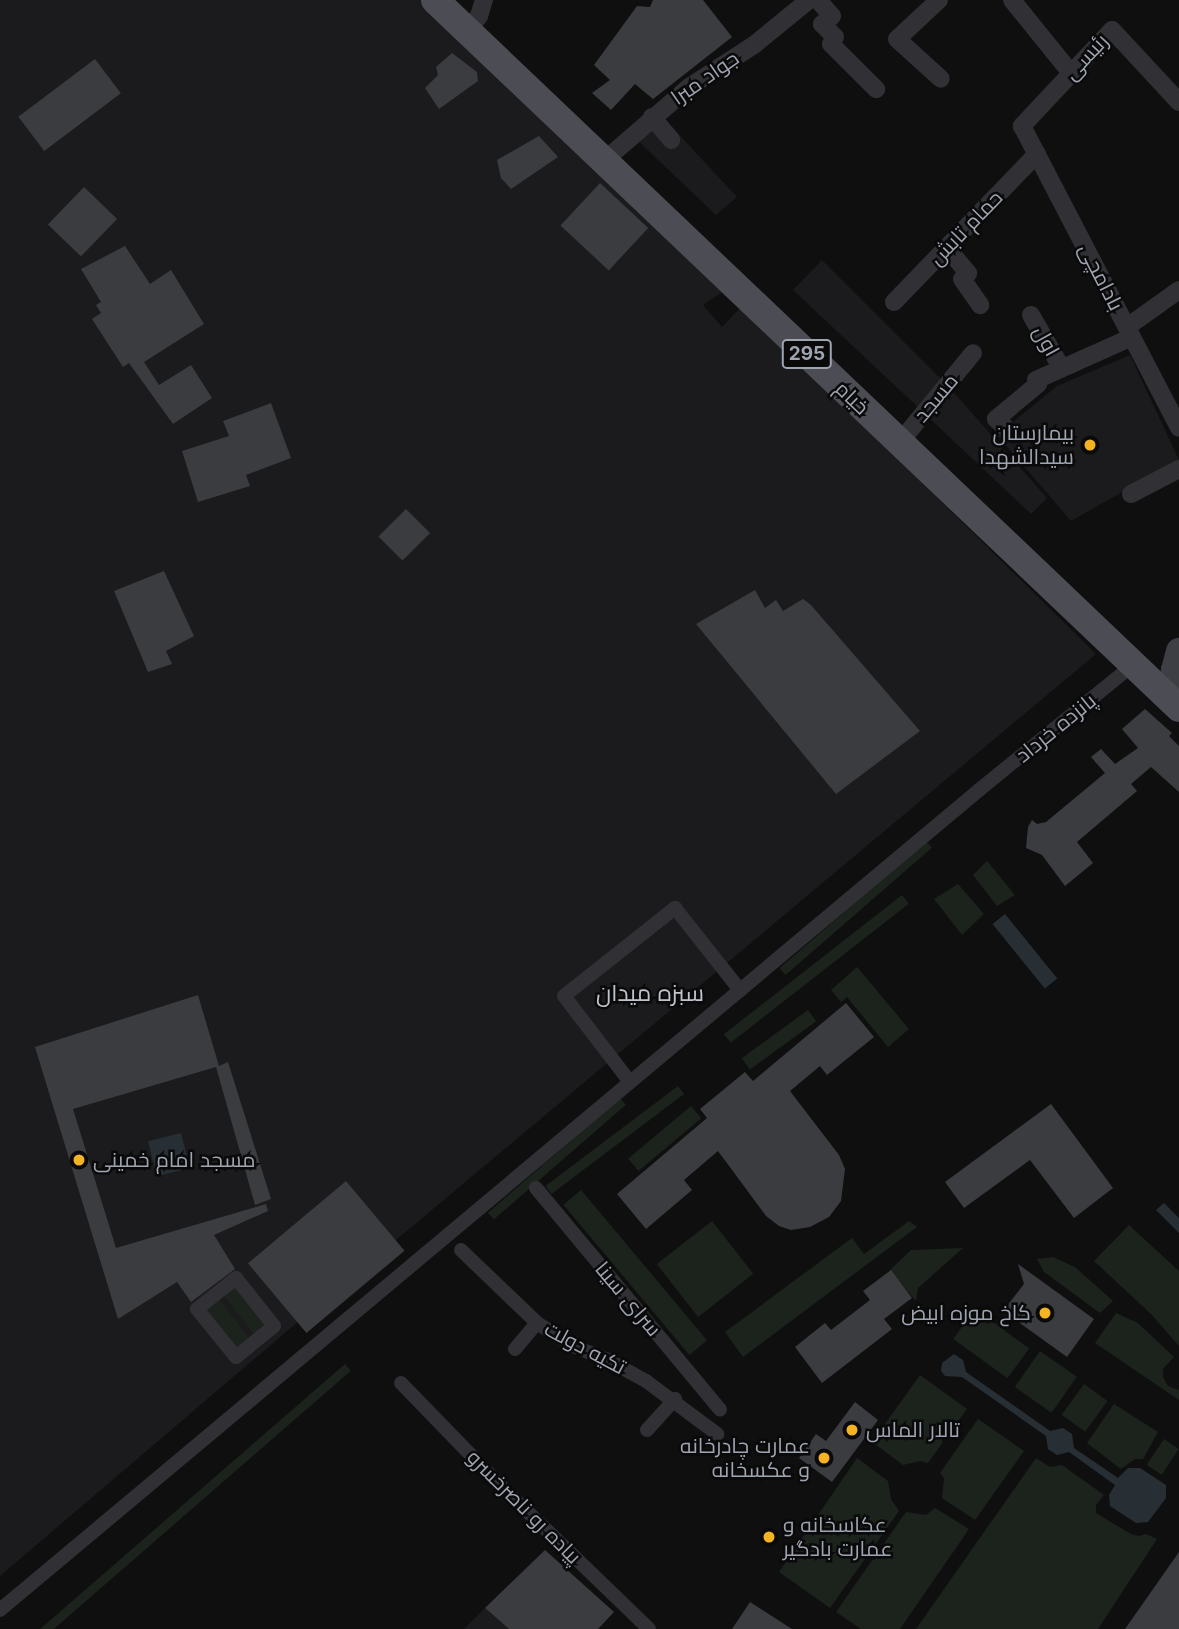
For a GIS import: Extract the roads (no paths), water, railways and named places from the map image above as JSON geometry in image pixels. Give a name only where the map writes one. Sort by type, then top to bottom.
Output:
[{"type":"main road","name":"خیام","points":[[435,0],[1178,707]]},
{"type":"main road","points":[[1178,707],[1174,670],[1179,651]]},
{"type":"street","points":[[468,32],[479,16],[484,0]]},
{"type":"street","name":"جواد مبرا","points":[[605,160],[652,117],[689,88],[754,45],[809,0]]},
{"type":"street","points":[[818,0],[832,16],[822,24],[835,37],[831,44],[876,89]]},
{"type":"street","points":[[939,0],[897,39],[941,79]]},
{"type":"street","points":[[1012,0],[1072,73]]},
{"type":"street","name":"رئیسی","points":[[1023,126],[1112,30],[1179,102]]},
{"type":"street","points":[[652,117],[671,140]]},
{"type":"street","name":"بادامچی","points":[[1023,126],[1179,428]]},
{"type":"street","name":"حمام تابش","points":[[894,302],[1037,154]]},
{"type":"street","points":[[947,248],[968,273],[962,279],[980,304]]},
{"type":"street","points":[[1001,423],[1038,384],[1036,380],[1056,374],[1129,332],[1179,290]]},
{"type":"street","name":"اول","points":[[1031,314],[1056,374]]},
{"type":"street","name":"مسجد","points":[[900,442],[973,353]]},
{"type":"street","points":[[1131,495],[1179,469]]},
{"type":"street","name":"پانزده خرداد","points":[[0,1610],[979,790],[1133,665]]},
{"type":"street","points":[[630,1082],[564,996],[675,908],[740,990]]},
{"type":"street","name":"سرای سینا","points":[[536,1188],[720,1410]]},
{"type":"street","name":"تکیه دولت","points":[[461,1250],[537,1323],[573,1346],[606,1359],[675,1399],[718,1434]]},
{"type":"street","points":[[236,1278],[274,1326],[236,1357],[197,1309],[217,1293],[236,1278]]},
{"type":"street","points":[[515,1349],[537,1323]]},
{"type":"street","name":"پیاده رو ناصرخسرو","points":[[401,1383],[500,1485],[649,1629]]},
{"type":"street","points":[[647,1430],[675,1399]]},
{"type":"place","name":"بیمارستان سیدالشهدا","points":[[1090,445]]},
{"type":"place","name":"مسجد امام خمینی","points":[[79,1160]]},
{"type":"place","name":"کاخ موزه ابیض","points":[[1045,1313]]},
{"type":"place","name":"تالار الماس","points":[[852,1430]]},
{"type":"place","name":"عمارت چادرخانه و عکسخانه","points":[[824,1458]]},
{"type":"place","name":"عکاسخانه و عمارت بادگیر","points":[[769,1537]]},
{"type":"district","name":"سبزه میدان","points":[[650,993]]}]
